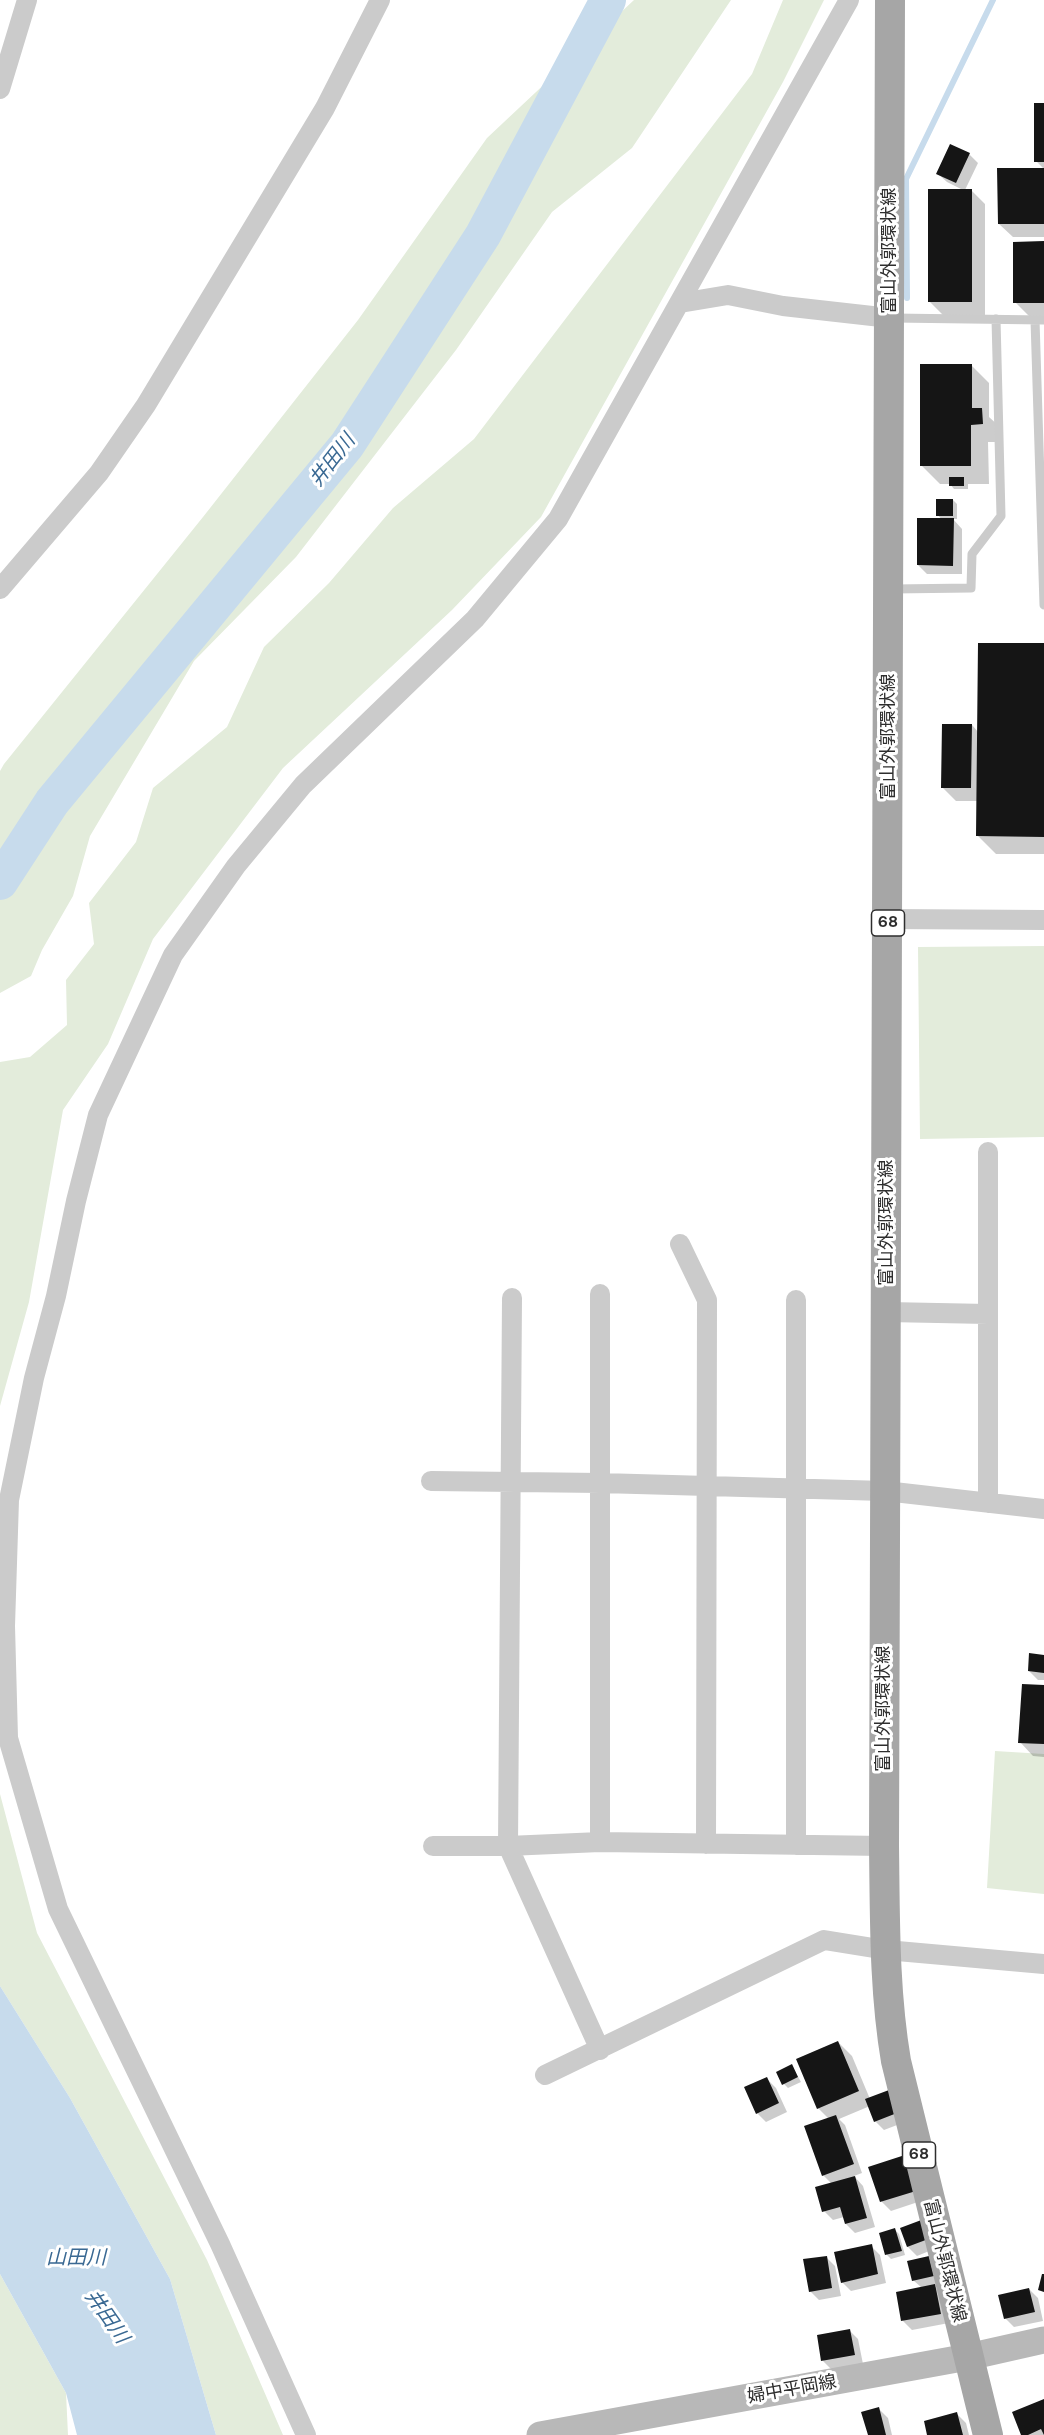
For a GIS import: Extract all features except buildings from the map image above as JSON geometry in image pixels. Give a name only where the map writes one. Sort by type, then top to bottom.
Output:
[{"type":"main road","name":"富山外郭環状線","points":[[890,0],[884,1846],[886,1950],[890,2025],[896,2061],[988,2435]]},
{"type":"main road","name":"婦中平岡線","points":[[540,2435],[968,2357],[1044,2340]]},
{"type":"street","points":[[0,89],[27,0]]},
{"type":"street","points":[[0,589],[99,473],[146,405],[324,108],[380,0]]},
{"type":"street","points":[[306,2435],[220,2244],[58,1909],[8,1738],[5,1626],[9,1500],[34,1378],[56,1296],[76,1201],[98,1115],[173,955],[236,866],[303,785],[475,620],[558,519],[849,0]]},
{"type":"street","points":[[680,303],[728,295],[783,306],[890,318]]},
{"type":"street","points":[[888,919],[1044,920]]},
{"type":"street","points":[[987,1152],[988,1503]]},
{"type":"street","points":[[680,1244],[707,1300],[706,1844]]},
{"type":"street","points":[[600,1294],[600,1842]]},
{"type":"street","points":[[512,1298],[508,1846],[600,2050]]},
{"type":"street","points":[[796,1300],[796,1845]]},
{"type":"street","points":[[887,1312],[988,1314]]},
{"type":"street","points":[[431,1481],[885,1491],[1044,1509]]},
{"type":"street","points":[[433,1846],[600,1842],[884,1846]]},
{"type":"street","points":[[545,2075],[824,1940],[886,1950],[1044,1964]]},
{"type":"lane","points":[[890,318],[1040,320],[1044,605]]},
{"type":"lane","points":[[889,589],[971,588],[972,554],[1001,516],[996,319]]},
{"type":"green space","points":[[634,0],[731,0],[632,148],[552,212],[456,350],[296,557],[194,661],[90,836],[73,896],[42,950],[31,976],[0,993],[0,771],[4,764],[358,320],[487,138]]},
{"type":"green space","points":[[783,0],[824,0],[783,82],[541,517],[452,610],[283,768],[153,939],[108,1044],[63,1110],[29,1302],[0,1406],[0,1062],[30,1057],[67,1025],[66,980],[94,944],[89,903],[136,842],[153,788],[227,727],[264,647],[329,583],[393,508],[474,439],[752,74]]},
{"type":"green space","points":[[1044,946],[1044,1137],[920,1139],[918,947]]},
{"type":"green space","points":[[995,1751],[1044,1754],[1044,1894],[987,1888]]},
{"type":"green space","points":[[0,1794],[37,1933],[207,2260],[283,2435],[216,2435],[170,2279],[70,2098],[0,1986]]},
{"type":"green space","points":[[0,2274],[66,2393],[68,2435],[0,2435]]},
{"type":"water","name":"山田川","points":[[0,1986],[70,2098],[170,2279],[216,2435],[77,2435],[66,2393],[0,2274]]},
{"type":"waterway","name":"井田川","points":[[0,882],[52,802],[347,445],[483,235],[608,0]]},
{"type":"waterway","points":[[907,298],[906,179],[993,0]]}]
